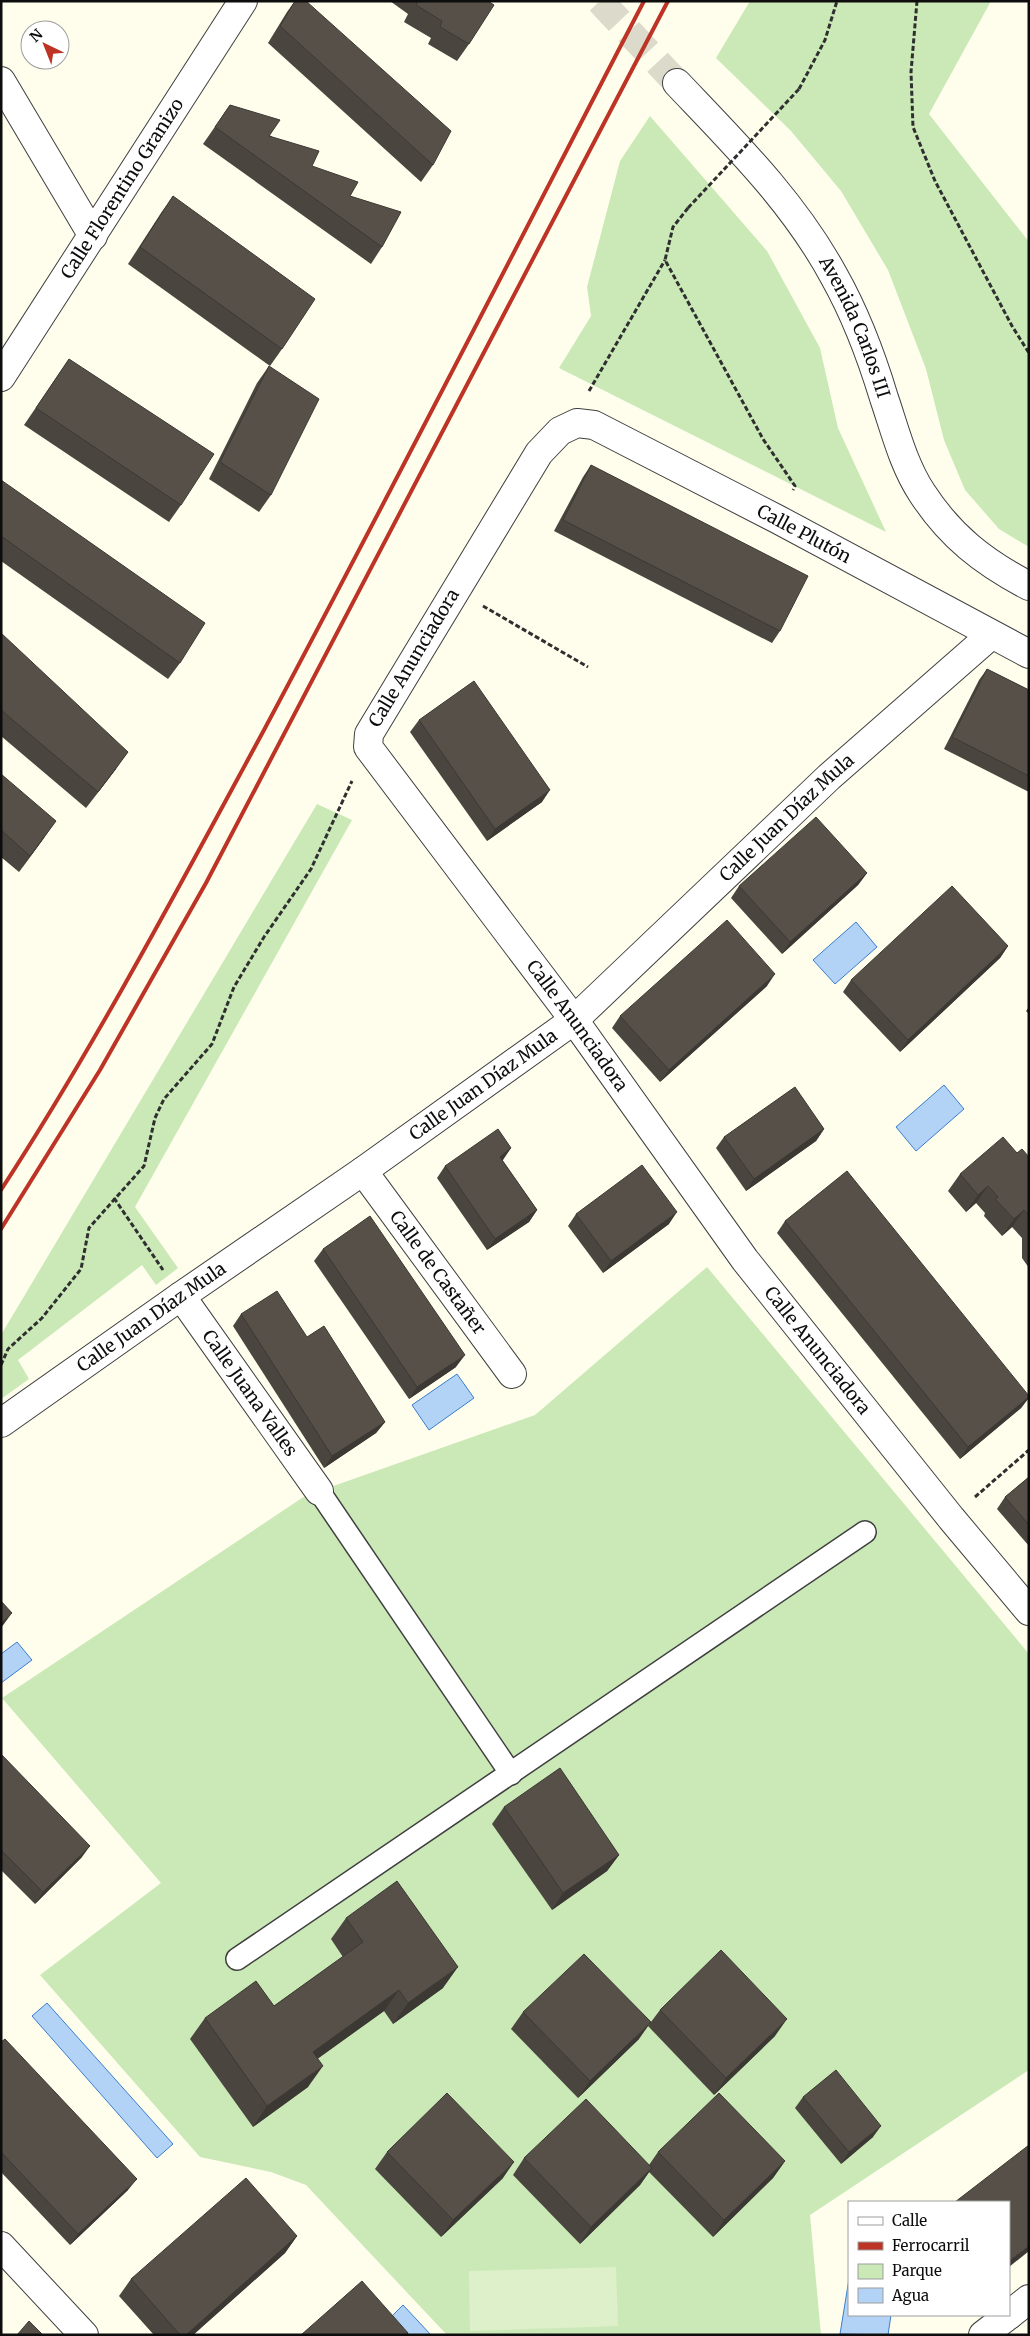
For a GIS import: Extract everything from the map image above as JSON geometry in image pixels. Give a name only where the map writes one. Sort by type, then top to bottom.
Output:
[{"type":"street","name":"Calle Florentino Granizo","points":[[1,377],[243,1]]},
{"type":"street","points":[[1,80],[93,236]]},
{"type":"street","name":"Avenida Carlos III","points":[[677,83],[777,192],[809,232],[834,274],[866,342],[905,459],[922,493],[961,541],[983,560],[1022,582]]},
{"type":"street","name":"Calle Plutón","points":[[577,423],[594,425],[777,519],[1029,654]]},
{"type":"street","name":"Calle Anunciadora","points":[[577,423],[560,431],[539,453],[369,734],[368,747],[574,1020],[745,1260],[951,1518],[1029,1611]]},
{"type":"street","name":"Calle Juan Díaz Mula","points":[[1,1422],[363,1172],[574,1020],[829,777],[991,635]]},
{"type":"street","name":"Calle de Castañer","points":[[363,1172],[512,1374]]},
{"type":"street","name":"Calle Juana Valles","points":[[181,1296],[319,1491]]},
{"type":"street","points":[[1,2246],[84,2335]]},
{"type":"street","points":[[1010,2314],[1029,2299]]},
{"type":"street","points":[[983,2335],[1008,2316]]},
{"type":"lane","points":[[319,1491],[511,1774]]},
{"type":"lane","points":[[237,1959],[866,1532]]},
{"type":"path","points":[[590,390],[665,260],[673,227],[688,208],[799,90],[825,40],[837,1]]},
{"type":"path","points":[[917,1],[911,72],[913,127],[935,181],[1012,326],[1029,353]]},
{"type":"path","points":[[665,260],[763,439],[795,486],[777,519]]},
{"type":"path","points":[[456,590],[588,667]]},
{"type":"path","points":[[1,1365],[8,1349],[42,1318],[81,1269],[89,1228],[144,1166],[155,1118],[164,1099],[212,1044],[234,987],[264,937],[311,869],[368,747]]},
{"type":"path","points":[[114,1198],[181,1296]]},
{"type":"path","points":[[951,1518],[1029,1450]]},
{"type":"green space","points":[[750,1],[991,1],[929,114],[1029,242],[1029,547],[999,529],[965,490],[944,440],[926,369],[888,270],[841,191],[791,131],[716,58]]},
{"type":"green space","points":[[650,116],[767,251],[820,348],[838,428],[886,532],[559,368],[591,316],[587,287],[620,161]]},
{"type":"green space","points":[[317,804],[352,820],[135,1207],[178,1268],[156,1285],[142,1265],[18,1360],[29,1379],[1,1399],[1,1335]]},
{"type":"green space","points":[[707,1267],[1029,1654],[1029,2070],[810,2215],[821,2335],[447,2335],[306,2185],[271,2172],[200,2157],[40,1975],[161,1883],[2,1698],[305,1496],[535,1415]]},
{"type":"green space","points":[[616,2267],[618,2326],[470,2331],[469,2271]]},
{"type":"water","points":[[856,922],[877,947],[835,984],[813,960]]},
{"type":"water","points":[[944,1085],[964,1109],[916,1151],[896,1127]]},
{"type":"water","points":[[457,1374],[474,1398],[429,1430],[412,1405]]},
{"type":"water","points":[[17,1642],[32,1660],[1,1683],[1,1654]]},
{"type":"water","points":[[47,2003],[173,2144],[157,2158],[32,2016]]},
{"type":"water","points":[[848,2285],[848,2316],[891,2316],[888,2335],[840,2334]]},
{"type":"water","points":[[403,2305],[431,2335],[396,2335],[385,2323]]},
{"type":"building","points":[[295,1],[306,1],[451,131],[433,165],[280,26]]},
{"type":"building","points":[[418,1],[488,1],[494,5],[469,44],[440,27],[442,21],[416,5]]},
{"type":"building","points":[[230,105],[280,120],[269,136],[319,151],[312,166],[358,182],[350,196],[401,212],[382,247],[215,127]]},
{"type":"building","points":[[173,196],[315,299],[282,349],[140,247]]},
{"type":"building","points":[[69,359],[214,454],[181,505],[36,408]]},
{"type":"building","points":[[269,366],[319,399],[271,495],[220,462]]},
{"type":"building","points":[[591,465],[808,576],[780,631],[563,520]]},
{"type":"building","points":[[1,480],[205,623],[180,663],[1,536]]},
{"type":"building","points":[[1,633],[128,752],[98,792],[1,710]]},
{"type":"building","points":[[987,669],[1029,690],[1029,776],[952,737]]},
{"type":"building","points":[[474,681],[550,790],[495,829],[419,720]]},
{"type":"building","points":[[1,774],[56,821],[30,856],[1,830]]},
{"type":"building","points":[[816,817],[867,873],[790,942],[739,886]]},
{"type":"building","points":[[952,886],[1008,946],[908,1040],[851,980]]},
{"type":"building","points":[[727,920],[775,974],[669,1070],[620,1016]]},
{"type":"building","points":[[795,1087],[824,1129],[754,1179],[724,1137]]},
{"type":"building","points":[[498,1129],[511,1148],[500,1157],[537,1210],[495,1239],[445,1166]]},
{"type":"building","points":[[1003,1137],[1017,1153],[1022,1149],[1029,1157],[1029,1215],[1024,1210],[1014,1219],[995,1199],[998,1197],[988,1186],[978,1195],[960,1174]]},
{"type":"building","points":[[642,1165],[677,1212],[611,1261],[576,1214]]},
{"type":"building","points":[[847,1171],[1029,1396],[968,1447],[785,1221]]},
{"type":"building","points":[[370,1216],[465,1355],[417,1387],[323,1249]]},
{"type":"building","points":[[277,1291],[307,1337],[324,1326],[385,1422],[332,1456],[241,1314]]},
{"type":"building","points":[[1029,1477],[1029,1525],[1005,1497]]},
{"type":"building","points":[[1,1601],[12,1613],[1,1623]]},
{"type":"building","points":[[1,1754],[90,1846],[43,1892],[1,1850]]},
{"type":"building","points":[[560,1768],[619,1855],[563,1893],[504,1807]]},
{"type":"building","points":[[397,1881],[458,1967],[408,2003],[399,1990],[313,2052],[323,2066],[267,2106],[205,2018],[256,1981],[274,2006],[363,1942],[346,1918]]},
{"type":"building","points":[[721,1950],[787,2019],[726,2078],[660,2010]]},
{"type":"building","points":[[584,1954],[651,2022],[590,2081],[523,2012]]},
{"type":"building","points":[[5,2039],[137,2179],[78,2234],[1,2152],[1,2042]]},
{"type":"building","points":[[836,2070],[881,2126],[849,2152],[803,2097]]},
{"type":"building","points":[[447,2093],[514,2162],[453,2220],[387,2152]]},
{"type":"building","points":[[719,2093],[785,2161],[724,2220],[658,2152]]},
{"type":"building","points":[[586,2099],[652,2168],[591,2227],[524,2158]]},
{"type":"building","points":[[1029,2145],[1029,2246],[1010,2260],[1010,2201],[956,2201]]},
{"type":"building","points":[[246,2178],[297,2236],[186,2335],[180,2335],[131,2279]]},
{"type":"building","points":[[362,2281],[408,2333],[407,2335],[301,2335]]},
{"type":"building","points":[[29,2321],[43,2335],[17,2335]]},
{"type":"tunnel","points":[[600,1],[677,83]]},
{"type":"railway","points":[[1,1190],[104,1020],[264,730],[408,457],[644,1]]},
{"type":"railway","points":[[1,1229],[100,1070],[206,883],[668,1]]}]
